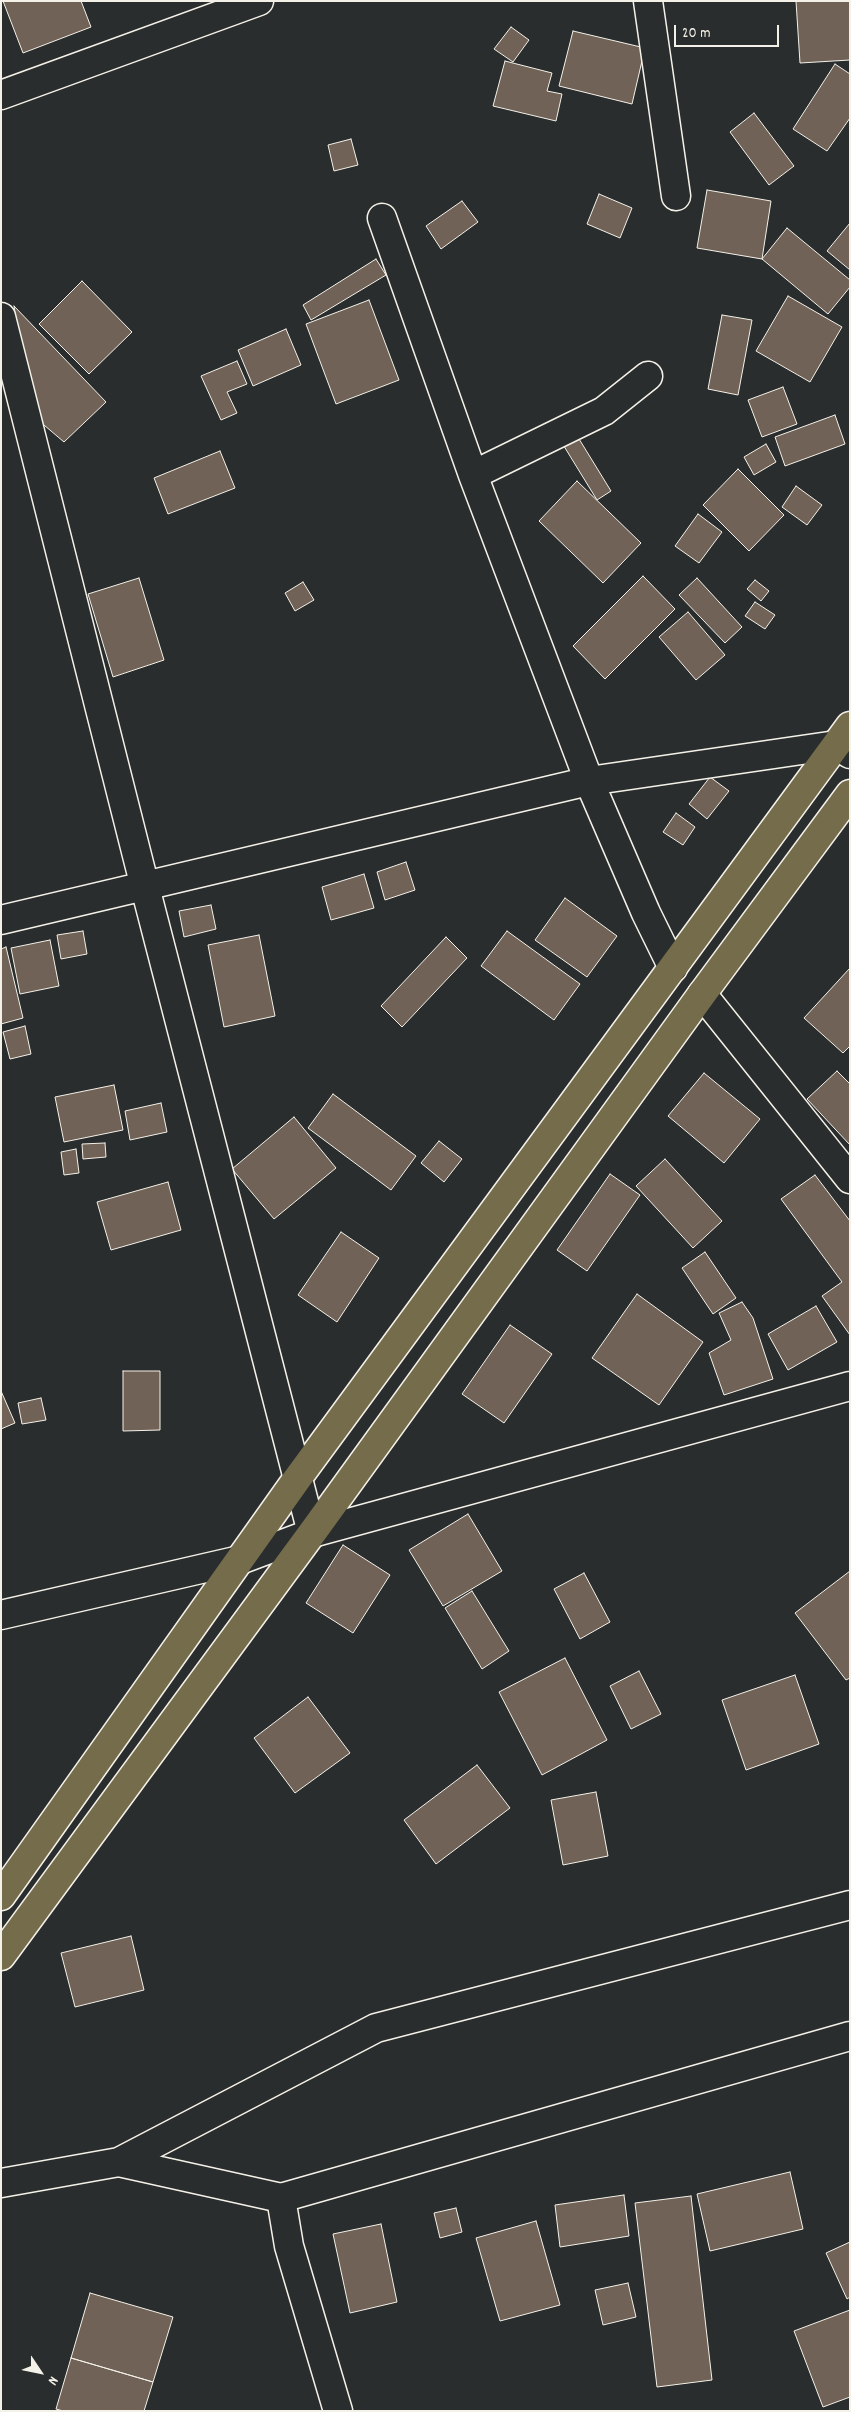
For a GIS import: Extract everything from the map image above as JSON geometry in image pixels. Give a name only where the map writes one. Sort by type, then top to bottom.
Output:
[{"type":"highway","points":[[1,1896],[297,1479],[673,968],[845,741]]},
{"type":"highway","points":[[1,1956],[312,1533],[702,994],[850,794]]},
{"type":"street","points":[[1,94],[259,1]]},
{"type":"street","points":[[648,1],[676,196]]},
{"type":"street","points":[[382,218],[473,475],[589,781],[646,913],[673,968]]},
{"type":"street","points":[[1,317],[312,1533]]},
{"type":"street","points":[[473,475],[604,411],[648,376]]},
{"type":"street","points":[[1,920],[589,781],[845,741]]},
{"type":"street","points":[[702,994],[850,1179]]},
{"type":"street","points":[[1,1615],[240,1560],[312,1533],[850,1386]]},
{"type":"street","points":[[1,2183],[119,2162],[376,2028],[850,1905]]},
{"type":"street","points":[[119,2162],[282,2198],[850,2036]]},
{"type":"street","points":[[282,2198],[289,2246],[338,2411]]},
{"type":"building","points":[[3,1],[81,1],[91,27],[23,53]]},
{"type":"building","points":[[796,1],[850,1],[850,60],[800,63]]},
{"type":"building","points":[[511,27],[529,40],[513,62],[494,49]]},
{"type":"building","points":[[573,31],[645,48],[632,104],[559,86]]},
{"type":"building","points":[[505,61],[552,73],[547,91],[562,94],[556,121],[493,106]]},
{"type":"building","points":[[835,64],[850,74],[850,118],[827,151],[793,129]]},
{"type":"building","points":[[754,113],[794,166],[769,185],[730,132]]},
{"type":"building","points":[[351,139],[358,165],[334,171],[328,145]]},
{"type":"building","points":[[707,190],[771,201],[762,259],[697,248]]},
{"type":"building","points":[[599,194],[632,208],[620,238],[587,224]]},
{"type":"building","points":[[462,201],[478,222],[441,249],[426,226]]},
{"type":"building","points":[[850,223],[850,270],[827,251]]},
{"type":"building","points":[[787,228],[850,280],[850,287],[828,314],[762,259]]},
{"type":"building","points":[[376,259],[386,275],[311,320],[303,305]]},
{"type":"building","points":[[82,281],[132,332],[89,374],[39,324]]},
{"type":"building","points":[[788,296],[842,327],[810,382],[756,351]]},
{"type":"building","points":[[369,300],[399,380],[336,404],[306,324]]},
{"type":"building","points":[[14,306],[106,402],[64,442],[31,414]]},
{"type":"building","points":[[722,315],[752,320],[738,395],[708,389]]},
{"type":"building","points":[[286,329],[301,365],[253,386],[238,350]]},
{"type":"building","points":[[237,361],[247,384],[227,392],[237,413],[221,420],[201,376]]},
{"type":"building","points":[[783,387],[797,424],[762,437],[748,400]]},
{"type":"building","points":[[835,415],[845,444],[785,466],[775,437]]},
{"type":"building","points":[[576,434],[611,491],[597,500],[562,443]]},
{"type":"building","points":[[766,444],[776,462],[754,475],[744,457]]},
{"type":"building","points":[[220,451],[235,488],[168,514],[154,478]]},
{"type":"building","points":[[738,469],[784,515],[749,551],[703,505]]},
{"type":"building","points":[[577,481],[641,543],[603,583],[539,521]]},
{"type":"building","points":[[796,486],[822,505],[807,525],[782,507]]},
{"type":"building","points":[[698,514],[722,532],[699,563],[675,546]]},
{"type":"building","points":[[643,576],[675,609],[605,679],[573,646]]},
{"type":"building","points":[[139,578],[164,660],[113,677],[88,594]]},
{"type":"building","points":[[697,578],[742,627],[725,643],[679,595]]},
{"type":"building","points":[[755,580],[769,591],[761,601],[747,589]]},
{"type":"building","points":[[303,582],[314,600],[295,611],[285,593]]},
{"type":"building","points":[[755,602],[775,615],[765,629],[745,616]]},
{"type":"building","points":[[688,612],[725,655],[696,680],[659,637]]},
{"type":"building","points":[[710,777],[729,791],[707,819],[689,804]]},
{"type":"building","points":[[676,813],[695,827],[683,845],[663,832]]},
{"type":"building","points":[[406,862],[415,890],[385,900],[377,872]]},
{"type":"building","points":[[364,874],[374,908],[331,920],[322,887]]},
{"type":"building","points":[[565,898],[617,936],[587,977],[535,940]]},
{"type":"building","points":[[211,905],[216,929],[184,937],[179,911]]},
{"type":"building","points":[[83,931],[87,954],[61,959],[57,935]]},
{"type":"building","points":[[507,931],[580,984],[554,1020],[481,966]]},
{"type":"building","points":[[259,935],[275,1016],[224,1027],[208,945]]},
{"type":"building","points":[[446,937],[467,958],[402,1027],[381,1006]]},
{"type":"building","points":[[50,940],[59,986],[20,994],[11,948]]},
{"type":"building","points":[[6,947],[23,1018],[1,1024],[1,949]]},
{"type":"building","points":[[850,968],[850,1046],[843,1053],[804,1018]]},
{"type":"building","points":[[25,1026],[31,1054],[10,1059],[3,1032]]},
{"type":"building","points":[[837,1071],[850,1084],[850,1145],[807,1099]]},
{"type":"building","points":[[704,1073],[760,1119],[724,1163],[668,1116]]},
{"type":"building","points":[[114,1085],[123,1130],[64,1142],[55,1097]]},
{"type":"building","points":[[333,1094],[416,1156],[391,1190],[308,1128]]},
{"type":"building","points":[[161,1103],[167,1132],[130,1140],[125,1111]]},
{"type":"building","points":[[294,1117],[336,1168],[274,1219],[232,1169]]},
{"type":"building","points":[[439,1141],[462,1159],[444,1182],[421,1163]]},
{"type":"building","points":[[105,1143],[106,1157],[83,1159],[82,1144]]},
{"type":"building","points":[[76,1149],[79,1173],[64,1175],[61,1152]]},
{"type":"building","points":[[665,1159],[722,1221],[693,1248],[636,1186]]},
{"type":"building","points":[[610,1174],[640,1195],[587,1271],[557,1250]]},
{"type":"building","points":[[815,1175],[850,1221],[850,1335],[822,1296],[842,1282],[781,1199]]},
{"type":"building","points":[[168,1182],[181,1230],[111,1250],[97,1202]]},
{"type":"building","points":[[341,1232],[379,1258],[337,1322],[298,1295]]},
{"type":"building","points":[[705,1252],[736,1298],[713,1314],[682,1268]]},
{"type":"building","points":[[637,1294],[703,1342],[659,1405],[592,1358]]},
{"type":"building","points":[[742,1302],[753,1318],[773,1379],[724,1395],[709,1353],[731,1340],[719,1313]]},
{"type":"building","points":[[816,1306],[837,1342],[788,1370],[768,1334]]},
{"type":"building","points":[[510,1325],[552,1354],[504,1423],[462,1394]]},
{"type":"building","points":[[123,1371],[160,1371],[160,1430],[123,1431]]},
{"type":"building","points":[[1,1391],[15,1423],[1,1429]]},
{"type":"building","points":[[41,1398],[46,1420],[22,1424],[18,1403]]},
{"type":"building","points":[[468,1514],[502,1571],[443,1606],[409,1550]]},
{"type":"building","points":[[343,1545],[390,1575],[353,1633],[306,1603]]},
{"type":"building","points":[[850,1571],[850,1678],[846,1680],[795,1613]]},
{"type":"building","points":[[584,1573],[610,1622],[580,1639],[554,1589]]},
{"type":"building","points":[[472,1591],[509,1651],[482,1669],[445,1608]]},
{"type":"building","points":[[565,1658],[607,1740],[542,1775],[499,1692]]},
{"type":"building","points":[[639,1671],[661,1714],[631,1729],[610,1686]]},
{"type":"building","points":[[795,1675],[819,1744],[746,1770],[722,1700]]},
{"type":"building","points":[[308,1697],[350,1753],[295,1793],[254,1738]]},
{"type":"building","points":[[477,1765],[510,1808],[436,1864],[404,1820]]},
{"type":"building","points":[[596,1792],[608,1856],[563,1865],[551,1800]]},
{"type":"building","points":[[131,1936],[144,1990],[75,2007],[61,1953]]},
{"type":"building","points":[[790,2172],[803,2229],[710,2251],[697,2194]]},
{"type":"building","points":[[624,2195],[629,2236],[560,2247],[555,2205]]},
{"type":"building","points":[[691,2196],[712,2380],[657,2387],[635,2203]]},
{"type":"building","points":[[456,2208],[462,2232],[440,2238],[434,2213]]},
{"type":"building","points":[[536,2221],[560,2305],[500,2321],[476,2238]]},
{"type":"building","points":[[381,2224],[397,2302],[350,2313],[333,2234]]},
{"type":"building","points":[[850,2242],[850,2297],[847,2299],[826,2253]]},
{"type":"building","points":[[628,2283],[636,2317],[603,2325],[595,2290]]},
{"type":"building","points":[[90,2293],[173,2317],[153,2382],[71,2358]]},
{"type":"building","points":[[850,2310],[850,2397],[823,2407],[794,2331]]},
{"type":"building","points":[[71,2358],[153,2382],[144,2411],[63,2411],[56,2409]]}]
